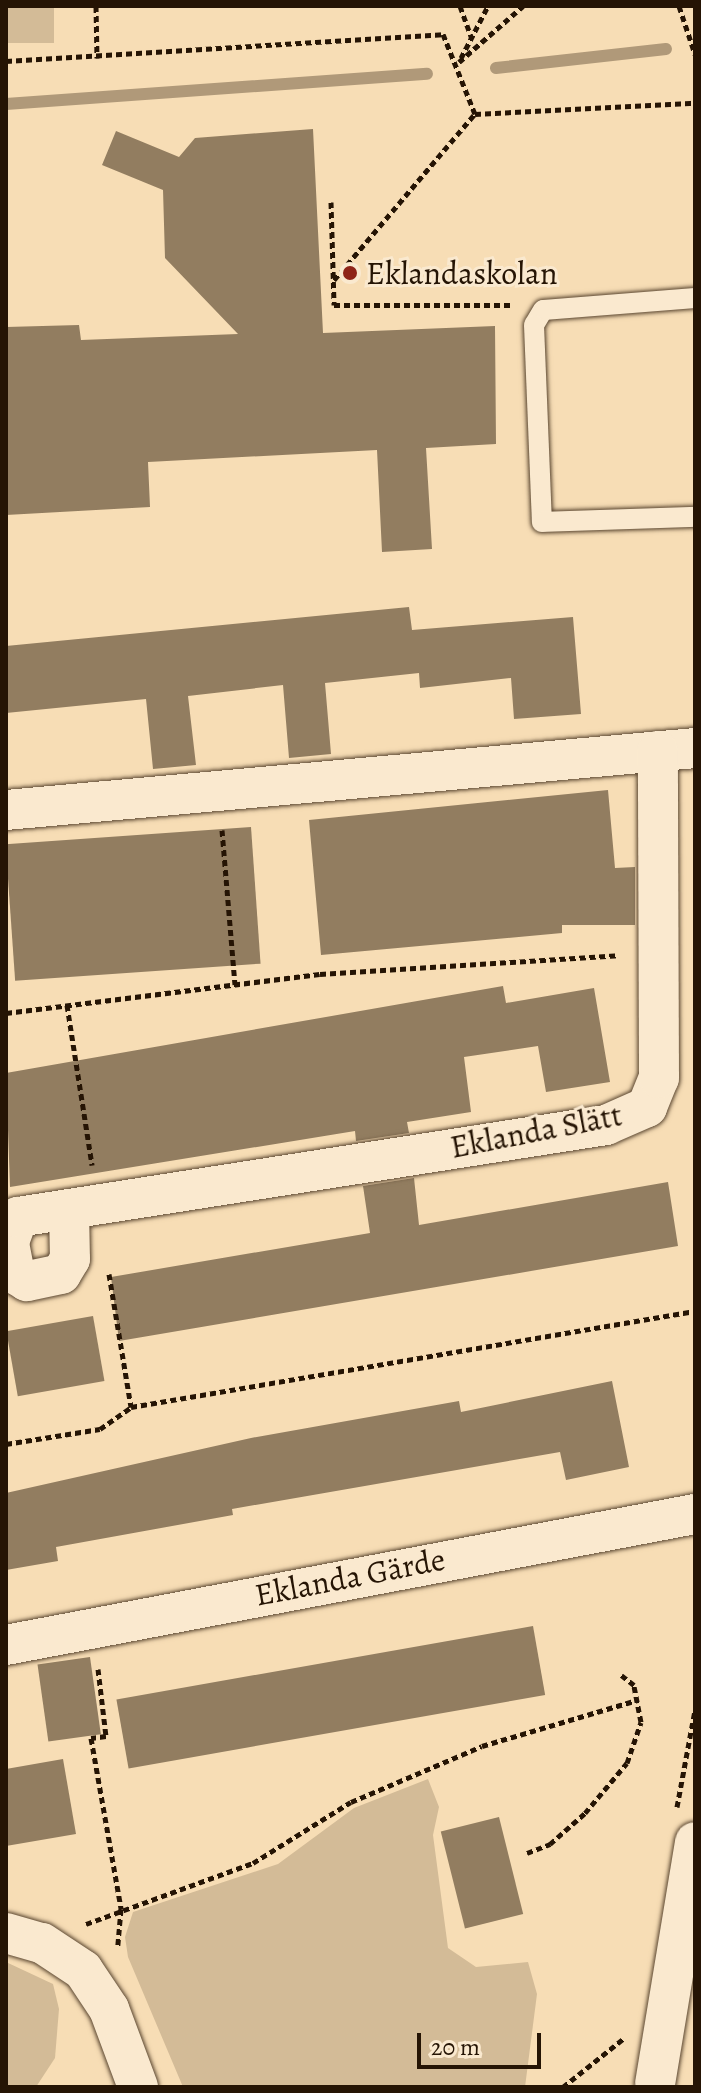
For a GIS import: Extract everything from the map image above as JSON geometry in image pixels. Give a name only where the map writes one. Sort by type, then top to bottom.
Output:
[{"type":"street","name":"Eklanda Slätt","points":[[6,810],[677,750],[661,952],[655,1096],[630,1117],[83,1207]]},
{"type":"street","name":"Eklanda Gärde","points":[[6,1645],[695,1514]]},
{"type":"street","points":[[650,2086],[695,1842]]},
{"type":"street","points":[[6,1933],[42,1943],[83,1970],[109,2009],[138,2087]]},
{"type":"lane","points":[[695,298],[543,310],[534,325],[542,522],[695,517]]},
{"type":"path","points":[[96,6],[97,58]]},
{"type":"path","points":[[460,6],[471,37]]},
{"type":"path","points":[[459,62],[488,6]]},
{"type":"path","points":[[459,62],[523,6]]},
{"type":"path","points":[[679,6],[695,54]]},
{"type":"path","points":[[6,61],[97,58],[443,34],[459,62],[475,114]]},
{"type":"path","points":[[334,280],[475,114],[695,103]]},
{"type":"path","points":[[331,202],[334,305],[515,305],[534,325]]},
{"type":"path","points":[[219,791],[235,984]]},
{"type":"path","points":[[6,1013],[235,984],[661,952]]},
{"type":"path","points":[[67,1005],[83,1207]]},
{"type":"path","points":[[108,1267],[131,1407]]},
{"type":"path","points":[[6,1444],[100,1429],[131,1407],[695,1311]]},
{"type":"path","points":[[92,1629],[106,1736],[91,1738],[121,1909],[115,1962]]},
{"type":"path","points":[[527,1853],[550,1844],[609,1790],[639,1736],[634,1685],[621,1675]]},
{"type":"path","points":[[78,1927],[253,1863],[351,1802],[482,1746],[637,1700]]},
{"type":"shaded area","points":[[6,6],[54,6],[54,43],[6,43]]},
{"type":"shaded area","points":[[428,1779],[439,1807],[433,1835],[448,1948],[476,1967],[528,1962],[537,1994],[525,2087],[183,2087],[128,1957],[125,1937],[133,1912],[278,1864],[354,1808]]},
{"type":"shaded area","points":[[6,1962],[53,1984],[59,2009],[55,2058],[36,2087],[6,2087]]},
{"type":"building","points":[[313,129],[323,333],[495,326],[496,444],[426,448],[432,549],[382,552],[377,450],[148,462],[150,507],[6,515],[6,327],[79,325],[81,340],[238,334],[165,258],[163,190],[102,165],[116,131],[179,157],[195,138]]},
{"type":"building","points":[[409,607],[412,630],[573,617],[581,714],[514,719],[511,678],[420,688],[419,673],[325,683],[331,754],[289,758],[283,685],[188,696],[196,765],[153,769],[146,699],[6,713],[6,646]]},
{"type":"building","points":[[608,790],[615,868],[635,867],[635,925],[562,925],[562,933],[321,955],[309,820]]},
{"type":"building","points":[[251,827],[261,964],[15,981],[6,844]]},
{"type":"building","points":[[503,986],[506,1003],[594,988],[610,1082],[546,1092],[538,1046],[464,1057],[471,1112],[407,1122],[409,1133],[356,1141],[355,1131],[10,1187],[6,1073]]},
{"type":"building","points":[[414,1178],[419,1225],[668,1182],[678,1246],[119,1341],[111,1277],[370,1233],[363,1186]]},
{"type":"building","points":[[93,1316],[104,1381],[18,1396],[6,1331]]},
{"type":"building","points":[[612,1381],[629,1467],[566,1480],[560,1452],[232,1509],[233,1515],[56,1547],[58,1561],[6,1570],[6,1493],[251,1438],[459,1401],[461,1412]]},
{"type":"building","points":[[533,1626],[545,1695],[129,1768],[116,1699]]},
{"type":"building","points":[[90,1657],[101,1734],[48,1742],[38,1664]]},
{"type":"building","points":[[63,1759],[76,1834],[6,1846],[6,1769]]},
{"type":"building","points":[[499,1817],[523,1914],[465,1929],[441,1832]]},
{"type":"waterway","points":[[496,68],[666,49]]},
{"type":"waterway","points":[[6,104],[427,74]]},
{"type":"place","name":"Eklandaskolan","points":[[350,273]]}]
